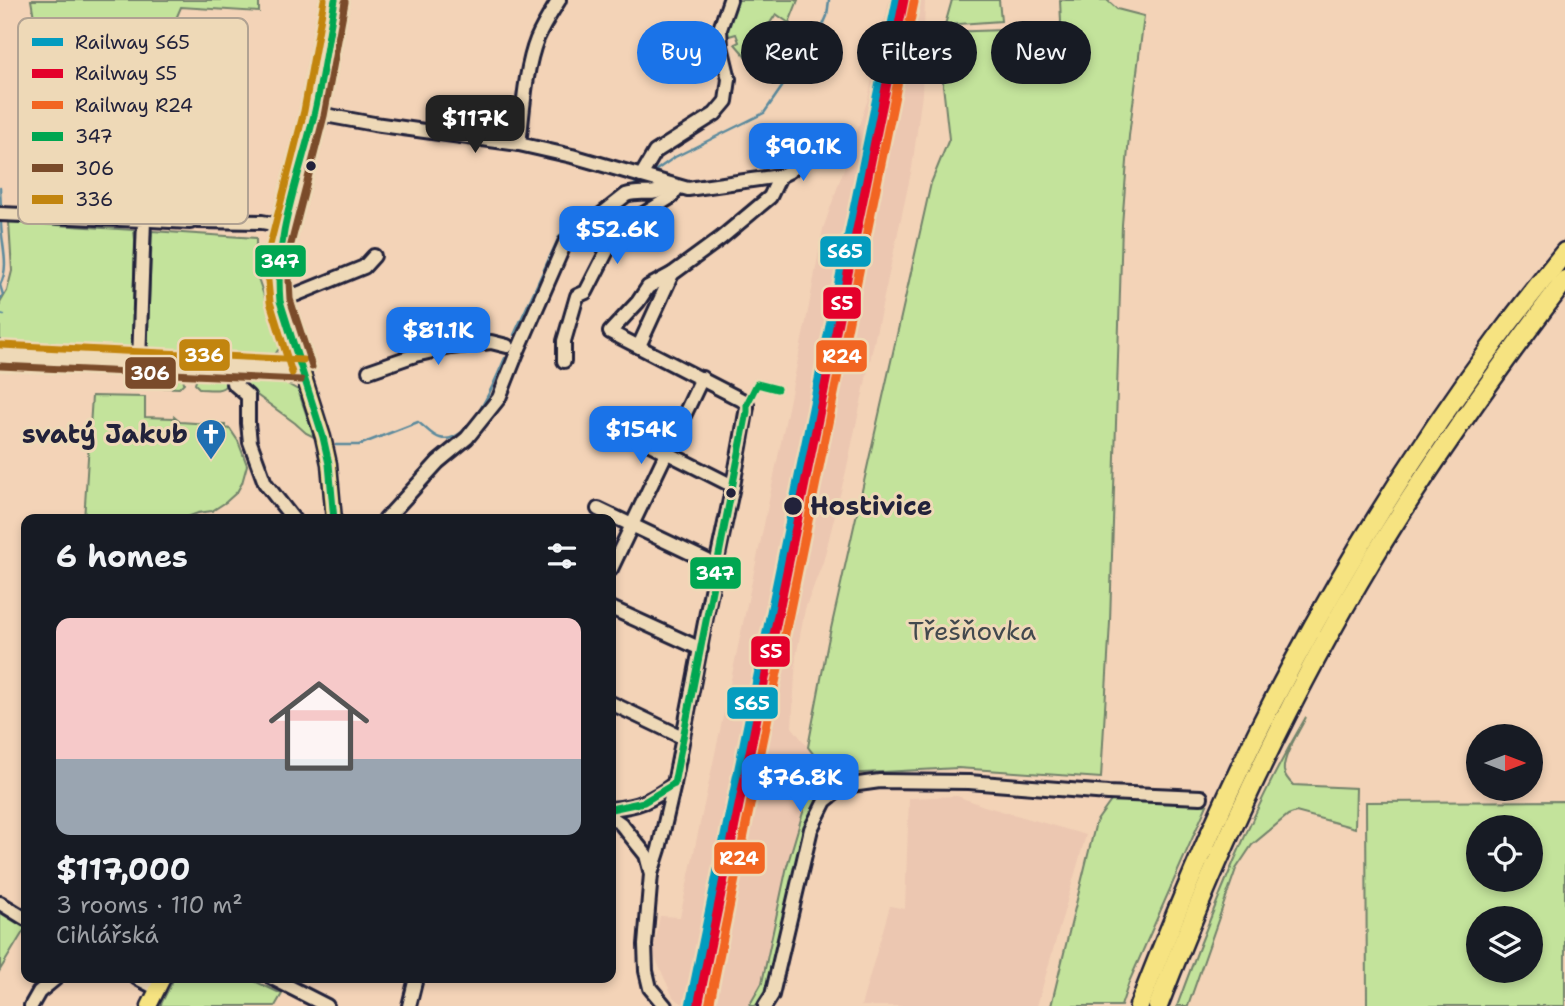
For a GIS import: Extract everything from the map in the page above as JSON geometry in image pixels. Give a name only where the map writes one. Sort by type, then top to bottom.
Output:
[{"type":"highway","points":[[1139,1006],[1208,837],[1248,752],[1291,667],[1357,550],[1427,439],[1503,331],[1565,252]]},
{"type":"highway","points":[[1158,1006],[1201,899],[1256,775],[1373,558],[1445,445],[1565,280]]},
{"type":"main road","points":[[333,514],[329,464],[323,437],[280,301],[279,262],[285,226],[314,113],[335,0]]},
{"type":"main road","points":[[149,1006],[160,983]]},
{"type":"street","points":[[519,145],[531,58],[547,19],[559,0]]},
{"type":"street","points":[[646,177],[655,152],[715,114],[726,101],[729,79],[720,29],[730,0]]},
{"type":"street","points":[[314,113],[519,145],[572,156],[688,189],[780,176],[809,157]]},
{"type":"street","points":[[665,1006],[650,988],[644,955],[651,874],[674,784],[747,404],[610,332],[648,287],[672,274],[770,197],[780,176]]},
{"type":"street","points":[[564,361],[564,341],[578,296],[586,292],[621,228],[671,197],[673,185]]},
{"type":"street","points":[[390,514],[438,462],[467,438],[499,398],[565,243],[626,195],[636,191],[654,193],[673,185]]},
{"type":"street","points":[[248,222],[285,226]]},
{"type":"street","points":[[139,362],[144,224]]},
{"type":"street","points":[[280,301],[364,267],[374,256]]},
{"type":"street","points":[[634,343],[672,274]]},
{"type":"street","points":[[369,371],[391,362],[451,347],[491,342],[507,346]]},
{"type":"street","points":[[0,355],[302,370]]},
{"type":"street","points":[[233,366],[233,383],[248,396],[250,442],[265,483],[289,514]]},
{"type":"street","points":[[616,559],[702,378]]},
{"type":"street","points":[[616,427],[733,486]]},
{"type":"street","points":[[598,509],[608,514]]},
{"type":"street","points":[[616,518],[716,565]]},
{"type":"street","points":[[616,610],[701,649]]},
{"type":"street","points":[[616,705],[682,737]]},
{"type":"street","points":[[765,1006],[772,995],[811,828],[825,801],[844,786],[880,781],[969,782],[1201,797]]},
{"type":"street","points":[[616,808],[631,807],[653,799],[674,784]]},
{"type":"street","points":[[616,820],[646,855],[651,874]]},
{"type":"street","points":[[0,902],[21,916]]},
{"type":"street","points":[[31,1006],[39,992],[50,983]]},
{"type":"street","points":[[282,983],[327,1006]]},
{"type":"street","points":[[409,1006],[415,983]]},
{"type":"shaded area","points":[[889,0],[925,0],[924,21],[885,21]]},
{"type":"shaded area","points":[[871,84],[922,84],[912,168],[846,471],[823,562],[805,609],[796,657],[792,727],[820,763],[788,862],[762,983],[749,1006],[686,1006],[673,997],[653,953],[660,916],[680,917],[760,544],[823,229]]},
{"type":"shaded area","points":[[957,796],[1086,835],[1037,1006],[861,1006],[890,906],[905,909],[909,798]]},
{"type":"green space","points":[[31,0],[259,0],[259,12],[181,7],[176,18],[34,18]]},
{"type":"green space","points":[[736,0],[798,0],[790,21],[776,14],[771,21],[741,21],[741,51],[735,44],[739,42],[736,34],[729,36],[727,34],[727,25]]},
{"type":"green space","points":[[952,0],[999,0],[1001,21],[946,21]]},
{"type":"green space","name":"Třešňovka","points":[[1060,0],[1107,0],[1117,9],[1144,16],[1129,136],[1122,225],[1110,622],[1101,778],[958,768],[844,774],[840,780],[820,793],[807,827],[768,995],[755,1006],[749,1006],[762,983],[787,866],[820,763],[808,747],[828,642],[931,183],[949,139],[943,84],[977,84],[977,31],[991,30],[991,84],[1091,84],[1091,21],[1061,21]]},
{"type":"green space","points":[[9,222],[134,230],[132,354],[0,347],[0,303],[7,291],[12,271]]},
{"type":"green space","points":[[152,231],[256,238],[256,272],[281,346],[273,357],[147,352]]},
{"type":"green space","points":[[153,376],[183,377],[184,383],[179,388],[156,387],[151,382]]},
{"type":"green space","points":[[200,377],[224,379],[226,385],[218,389],[200,389],[195,384]]},
{"type":"green space","points":[[242,380],[280,380],[298,390],[314,437],[243,385]]},
{"type":"green space","points":[[92,396],[145,397],[145,417],[174,417],[180,422],[225,425],[238,441],[247,465],[242,483],[237,492],[212,511],[195,514],[84,514]]},
{"type":"green space","points":[[1306,717],[1286,758],[1285,775],[1293,785],[1356,788],[1355,828],[1296,812],[1288,815],[1252,845],[1236,869],[1188,1006],[1177,1006],[1235,859],[1269,786]]},
{"type":"green space","points":[[1111,801],[1207,805],[1121,1006],[1051,1006],[1096,822]]},
{"type":"green space","points":[[1565,801],[1565,1006],[1367,1006],[1366,802]]},
{"type":"green space","points":[[0,908],[21,920],[21,935],[0,970]]},
{"type":"green space","points":[[172,983],[259,983],[282,994],[275,1006],[160,1006]]},
{"type":"waterway","points":[[652,173],[675,157],[764,113],[820,32],[827,16],[829,0]]},
{"type":"waterway","points":[[629,189],[641,180]]},
{"type":"waterway","points":[[0,188],[1,209]]},
{"type":"waterway","points":[[514,335],[559,237],[589,216]]},
{"type":"waterway","points":[[0,285],[5,269],[1,219]]},
{"type":"waterway","points":[[0,285],[3,295],[0,299]]},
{"type":"waterway","points":[[0,314],[4,315]]},
{"type":"waterway","points":[[336,445],[359,445],[418,422],[437,437],[451,438],[462,432],[480,409],[505,358]]},
{"type":"railway","points":[[697,1006],[703,981]]},
{"type":"rail line","name":"S65","points":[[690,1006],[897,0]]},
{"type":"rail line","name":"S5","points":[[698,1006],[904,0]]},
{"type":"rail line","name":"R24","points":[[709,1006],[914,2]]},
{"type":"transit line","name":"336","points":[[292,373],[270,302],[270,245],[304,111],[324,0]]},
{"type":"transit line","name":"347","points":[[333,514],[329,464],[323,437],[280,301],[279,277],[284,229],[315,111],[335,0]]},
{"type":"transit line","name":"306","points":[[312,367],[290,299],[290,248],[324,116],[345,2]]},
{"type":"transit line","name":"336","points":[[1,345],[303,360]]},
{"type":"transit line","name":"306","points":[[0,366],[301,380]]},
{"type":"transit line","name":"347","points":[[674,784],[747,404],[757,384],[777,389]]},
{"type":"transit line","name":"347","points":[[616,808],[644,802],[674,784]]},
{"type":"place","name":"svatý Jakub","points":[[211,461]]},
{"type":"place","name":"Hostivice","points":[[793,506]]}]
